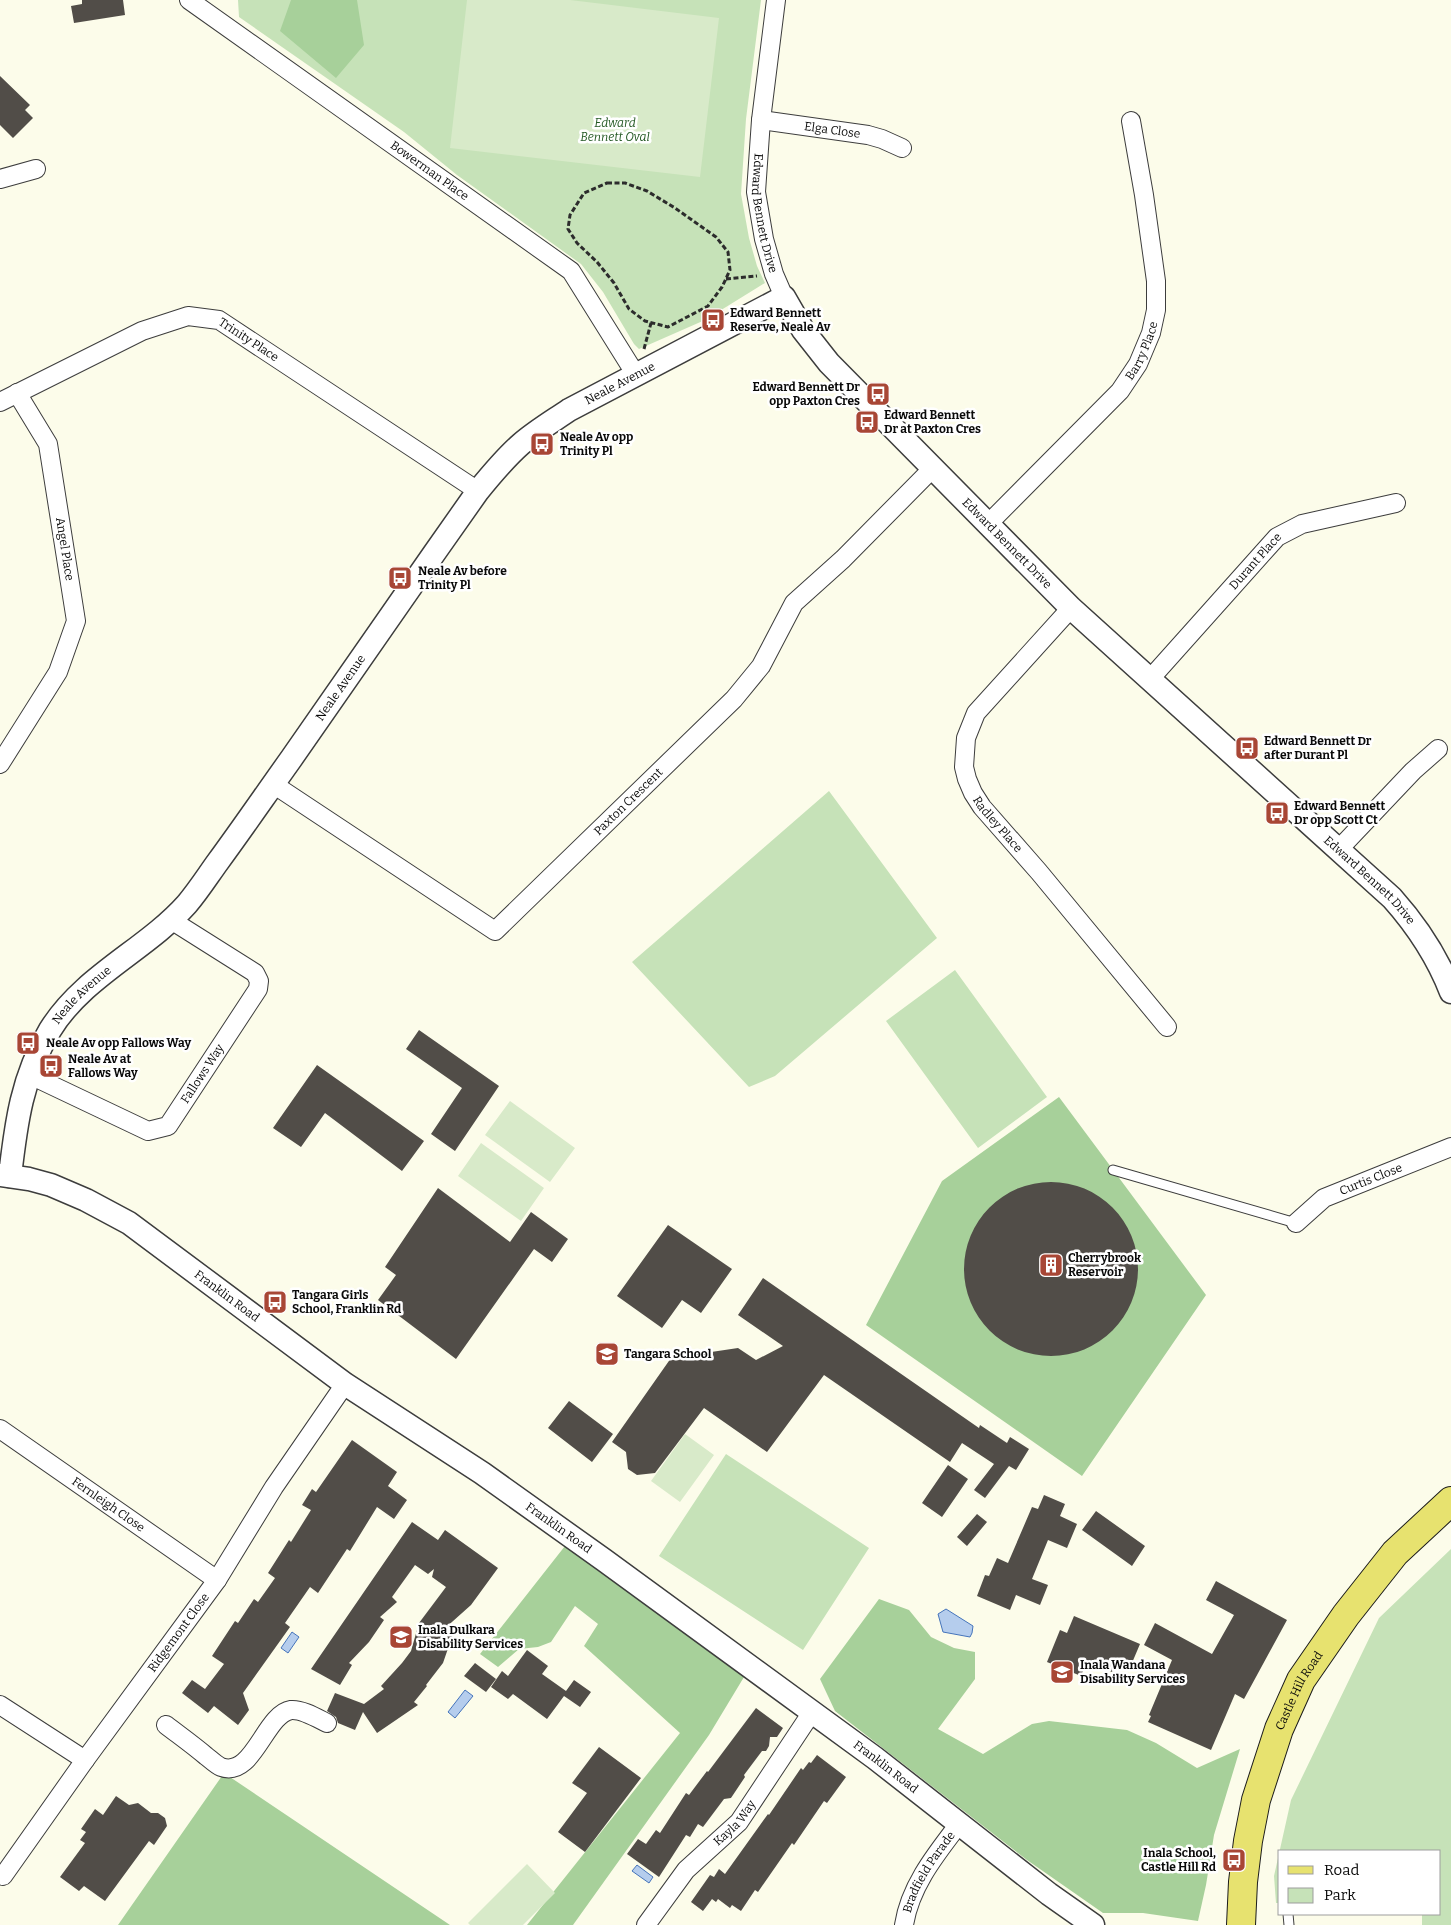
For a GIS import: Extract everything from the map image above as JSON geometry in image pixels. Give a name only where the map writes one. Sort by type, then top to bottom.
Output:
[{"type":"main road","name":"Castle Hill Road","points":[[1241,1925],[1244,1874],[1256,1800],[1279,1729],[1301,1680],[1346,1615],[1395,1553],[1451,1501]]},
{"type":"main road","name":"Castle Hill Road","points":[[1257,1925],[1260,1877],[1272,1799],[1286,1757],[1317,1684],[1377,1598],[1410,1561],[1451,1521]]},
{"type":"street","name":"Bowerman Place","points":[[189,0],[572,271],[636,375]]},
{"type":"street","name":"Edward Bennett Drive","points":[[776,0],[756,192],[764,239],[774,274],[803,330],[828,363],[1071,608],[1392,898],[1422,935],[1451,992]]},
{"type":"street","name":"Elga Close","points":[[762,120],[868,135],[902,148]]},
{"type":"street","name":"Barry Place","points":[[987,525],[1120,391],[1138,364],[1151,333],[1156,310],[1156,281],[1131,121]]},
{"type":"street","points":[[4,173],[36,169]]},
{"type":"street","name":"Neale Avenue","points":[[5,1176],[16,1118],[28,1074],[37,1053],[52,1028],[71,1003],[171,920],[187,904],[478,491],[520,445],[569,410],[784,296]]},
{"type":"street","name":"Trinity Place","points":[[0,402],[142,331],[188,316],[219,320],[478,491]]},
{"type":"street","name":"Angel Place","points":[[0,764],[58,672],[76,621],[48,444],[17,393]]},
{"type":"street","name":"Paxton Crescent","points":[[273,784],[495,931],[734,699],[761,666],[794,603],[843,559],[932,469]]},
{"type":"street","name":"Durant Place","points":[[1150,678],[1277,537],[1302,524],[1396,503]]},
{"type":"street","name":"Radley Place","points":[[1071,608],[976,713],[966,738],[964,766],[972,793],[982,807],[1039,872],[1167,1027]]},
{"type":"street","points":[[1339,850],[1413,771],[1438,749]]},
{"type":"street","name":"Fallows Way","points":[[28,1074],[148,1131],[168,1126],[258,989],[259,981],[254,973],[171,920]]},
{"type":"street","name":"Curtis Close","points":[[1296,1223],[1324,1198],[1451,1147]]},
{"type":"street","name":"Franklin Road","points":[[5,1176],[29,1179],[51,1185],[86,1200],[129,1223],[345,1384],[482,1473],[812,1712],[875,1758],[1049,1894],[1093,1925]]},
{"type":"street","name":"Ridgemont Close","points":[[3,1876],[85,1760],[217,1580],[274,1487],[345,1384]]},
{"type":"street","name":"Fernleigh Close","points":[[0,1429],[217,1580]]},
{"type":"street","points":[[0,1705],[85,1760]]},
{"type":"street","points":[[166,1725],[221,1767],[233,1769],[241,1765],[264,1738],[271,1725],[289,1710],[297,1710],[327,1723]]},
{"type":"street","name":"Kayla Way","points":[[646,1925],[686,1870],[739,1822],[812,1712]]},
{"type":"street","name":"Bradfield Parade","points":[[904,1925],[911,1900],[925,1872],[959,1824]]},
{"type":"lane","points":[[1113,1170],[1296,1223]]},
{"type":"path","points":[[607,183],[625,183],[647,191],[716,237],[728,252],[730,270],[726,279],[708,306],[684,320],[668,327],[645,321],[630,309],[614,282],[577,243],[568,229],[570,214],[584,193],[607,183]]},
{"type":"path","points":[[726,279],[774,274]]},
{"type":"green space","name":"Edward Bennett Oval","points":[[238,0],[761,0],[746,119],[741,194],[749,238],[757,266],[765,283],[705,320],[639,349],[634,344],[603,292],[581,264],[457,175],[404,132],[239,17]]},
{"type":"green space","points":[[291,0],[357,0],[364,45],[336,78],[280,31]]},
{"type":"green space","points":[[467,0],[570,0],[719,18],[700,177],[450,148]]},
{"type":"green space","points":[[829,791],[937,938],[775,1076],[749,1087],[632,962]]},
{"type":"green space","points":[[955,970],[1047,1097],[978,1148],[886,1021]]},
{"type":"green space","points":[[1059,1097],[1206,1295],[1082,1476],[866,1325],[942,1181]]},
{"type":"green space","points":[[510,1101],[575,1148],[550,1182],[485,1135]]},
{"type":"green space","points":[[481,1143],[544,1188],[521,1221],[458,1176]]},
{"type":"green space","points":[[685,1434],[714,1455],[680,1502],[651,1481]]},
{"type":"green space","points":[[726,1454],[869,1548],[803,1650],[659,1556]]},
{"type":"green space","points":[[565,1546],[744,1677],[709,1735],[573,1925],[527,1925],[680,1733],[584,1646],[598,1624],[575,1606],[551,1642],[538,1647],[519,1649],[498,1667],[480,1654]]},
{"type":"green space","points":[[1451,1549],[1451,1925],[1422,1925],[1422,1915],[1441,1915],[1441,1850],[1280,1850],[1291,1800],[1379,1618]]},
{"type":"green space","points":[[879,1599],[909,1610],[931,1637],[954,1648],[975,1652],[975,1679],[938,1729],[983,1754],[1032,1724],[1049,1721],[1127,1730],[1156,1743],[1197,1768],[1240,1749],[1214,1835],[1198,1921],[1143,1913],[1103,1913],[1027,1860],[835,1711],[820,1679]]},
{"type":"green space","points":[[224,1773],[450,1925],[118,1925]]},
{"type":"green space","points":[[1278,1858],[1278,1903],[1276,1903],[1274,1876]]},
{"type":"green space","points":[[527,1864],[555,1893],[523,1925],[470,1925],[468,1923]]},
{"type":"water","points":[[946,1609],[973,1626],[970,1637],[943,1632],[938,1614]]},
{"type":"water","points":[[292,1632],[299,1637],[288,1653],[281,1648]]},
{"type":"water","points":[[465,1690],[473,1696],[455,1718],[448,1712]]},
{"type":"water","points":[[637,1865],[653,1877],[649,1883],[632,1871]]},
{"type":"building","points":[[82,0],[123,0],[125,15],[74,23],[71,6],[82,4]]},
{"type":"building","points":[[0,76],[30,105],[25,110],[33,118],[13,138],[0,125]]},
{"type":"building","points":[[419,1030],[499,1086],[455,1151],[431,1134],[462,1088],[406,1049]]},
{"type":"building","points":[[317,1065],[424,1141],[402,1171],[325,1113],[301,1147],[273,1128]]},
{"type":"building","name":"Cherrybrook Reservoir","points":[[1060,1182],[1084,1188],[1099,1196],[1113,1207],[1124,1221],[1132,1236],[1137,1252],[1137,1286],[1132,1302],[1124,1317],[1113,1331],[1099,1342],[1084,1350],[1068,1355],[1042,1356],[1018,1350],[1003,1342],[989,1331],[978,1317],[970,1302],[965,1286],[964,1260],[970,1236],[978,1221],[989,1207],[1003,1196],[1018,1188],[1034,1183]]},
{"type":"building","points":[[438,1188],[510,1242],[531,1212],[568,1239],[552,1262],[534,1249],[456,1359],[378,1300],[396,1275],[385,1267]]},
{"type":"building","points":[[668,1225],[732,1269],[701,1313],[682,1300],[662,1328],[617,1296]]},
{"type":"building","points":[[763,1278],[979,1428],[980,1425],[1007,1443],[1010,1437],[1029,1449],[1016,1470],[1009,1466],[985,1498],[974,1490],[994,1464],[962,1443],[950,1462],[824,1375],[767,1452],[704,1408],[655,1473],[637,1475],[628,1469],[626,1452],[612,1442],[671,1358],[738,1348],[756,1360],[783,1346],[738,1315]]},
{"type":"building","points":[[569,1401],[613,1434],[592,1462],[548,1428]]},
{"type":"building","points":[[352,1440],[397,1472],[388,1486],[407,1500],[394,1519],[377,1507],[350,1551],[347,1549],[318,1593],[310,1587],[285,1623],[290,1627],[243,1693],[249,1710],[238,1725],[214,1706],[208,1713],[182,1693],[192,1680],[205,1689],[224,1664],[212,1656],[235,1621],[238,1623],[254,1599],[258,1602],[275,1578],[268,1573],[289,1540],[291,1542],[311,1510],[302,1505],[312,1489],[316,1492]]},
{"type":"building","points":[[948,1465],[968,1479],[942,1517],[922,1503]]},
{"type":"building","points":[[1044,1495],[1065,1504],[1060,1516],[1077,1524],[1067,1548],[1048,1540],[1032,1579],[1048,1585],[1040,1605],[1016,1595],[1010,1610],[977,1596],[985,1575],[989,1576],[997,1558],[1008,1563],[1032,1507],[1038,1509]]},
{"type":"building","points":[[1096,1511],[1145,1546],[1132,1566],[1082,1530]]},
{"type":"building","points":[[977,1514],[987,1522],[967,1546],[957,1537]]},
{"type":"building","points":[[412,1522],[438,1540],[445,1530],[498,1568],[471,1605],[443,1630],[453,1634],[443,1663],[414,1702],[418,1705],[377,1733],[363,1712],[355,1730],[338,1723],[336,1717],[327,1711],[335,1693],[364,1704],[384,1689],[381,1686],[411,1651],[419,1623],[446,1587],[432,1577],[434,1569],[428,1574],[415,1565],[392,1597],[397,1602],[380,1617],[384,1620],[369,1642],[349,1663],[352,1665],[340,1685],[311,1669]]},
{"type":"building","points":[[1216,1581],[1287,1620],[1244,1699],[1235,1694],[1211,1750],[1148,1722],[1151,1716],[1149,1715],[1172,1660],[1144,1645],[1155,1623],[1212,1654],[1234,1615],[1206,1600]]},
{"type":"building","points":[[1074,1616],[1140,1644],[1129,1670],[1115,1664],[1112,1672],[1087,1661],[1081,1676],[1047,1662],[1060,1630],[1067,1633]]},
{"type":"building","points":[[527,1650],[548,1666],[542,1674],[566,1691],[574,1680],[591,1692],[580,1707],[564,1696],[547,1719],[513,1694],[508,1699],[491,1687],[502,1671],[508,1676]]},
{"type":"building","points":[[475,1663],[496,1679],[486,1692],[464,1676]]},
{"type":"building","points":[[756,1708],[783,1728],[777,1737],[770,1737],[769,1746],[766,1751],[762,1751],[744,1775],[745,1777],[731,1798],[724,1799],[703,1827],[698,1824],[690,1837],[686,1835],[659,1877],[627,1854],[638,1839],[646,1844],[656,1830],[660,1833],[686,1793],[689,1795],[708,1772]]},
{"type":"building","points":[[599,1747],[641,1778],[585,1852],[558,1832],[587,1793],[572,1783]]},
{"type":"building","points":[[817,1755],[846,1777],[827,1803],[824,1801],[794,1845],[792,1843],[758,1892],[755,1890],[741,1911],[732,1905],[730,1908],[718,1899],[716,1902],[712,1899],[703,1911],[691,1902],[710,1875],[714,1877],[719,1869],[725,1874],[801,1768],[803,1770]]},
{"type":"building","points":[[116,1796],[129,1805],[138,1803],[151,1813],[158,1813],[165,1818],[167,1826],[154,1845],[149,1841],[105,1901],[84,1886],[79,1891],[60,1877],[85,1843],[80,1840],[86,1832],[81,1829],[95,1809],[103,1815]]},
{"type":"place","name":"Edward Bennett Reserve, Neale Av","points":[[713,320]]},
{"type":"place","name":"Edward Bennett Dr opp Paxton Cres","points":[[878,394]]},
{"type":"place","name":"Edward Bennett Dr at Paxton Cres","points":[[867,422]]},
{"type":"place","name":"Neale Av opp Trinity Pl","points":[[542,444]]},
{"type":"place","name":"Neale Av before Trinity Pl","points":[[400,578]]},
{"type":"place","name":"Edward Bennett Dr after Durant Pl","points":[[1247,748]]},
{"type":"place","name":"Edward Bennett Dr opp Scott Ct","points":[[1277,813]]},
{"type":"place","name":"Neale Av opp Fallows Way","points":[[28,1043]]},
{"type":"place","name":"Neale Av at Fallows Way","points":[[51,1066]]},
{"type":"place","name":"Cherrybrook Reservoir","points":[[1051,1265]]},
{"type":"place","name":"Tangara Girls School, Franklin Rd","points":[[275,1302]]},
{"type":"place","name":"Tangara School","points":[[607,1354]]},
{"type":"place","name":"Inala Dulkara Disability Services","points":[[401,1637]]},
{"type":"place","name":"Inala Wandana Disability Services","points":[[1062,1672]]},
{"type":"place","name":"Inala School, Castle Hill Rd","points":[[1234,1860]]}]
